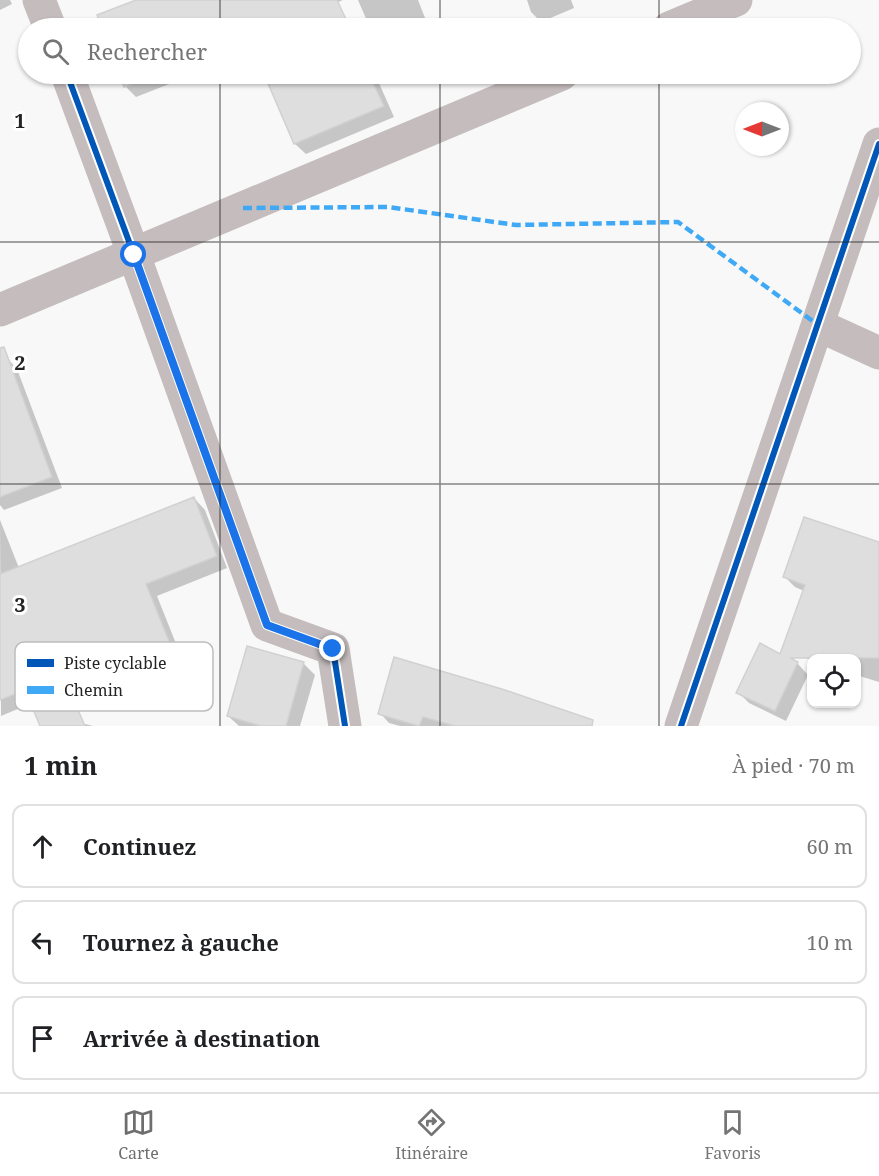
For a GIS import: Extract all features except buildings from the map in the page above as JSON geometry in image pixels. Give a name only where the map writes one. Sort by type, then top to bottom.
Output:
[{"type":"street","points":[[39,0],[46,18]]},
{"type":"street","points":[[693,18],[736,0]]},
{"type":"street","points":[[71,84],[267,625],[333,649],[345,726]]},
{"type":"street","points":[[0,310],[538,84]]},
{"type":"street","points":[[681,726],[879,144]]},
{"type":"street","points":[[818,325],[879,353]]},
{"type":"marked path","points":[[243,208],[388,207],[516,225],[678,222],[818,325]]},
{"type":"cycle path","points":[[71,84],[267,625],[333,649],[345,726]]},
{"type":"cycle path","points":[[681,726],[879,144]]},
{"type":"route","points":[[134,255],[267,625],[333,649]]}]
